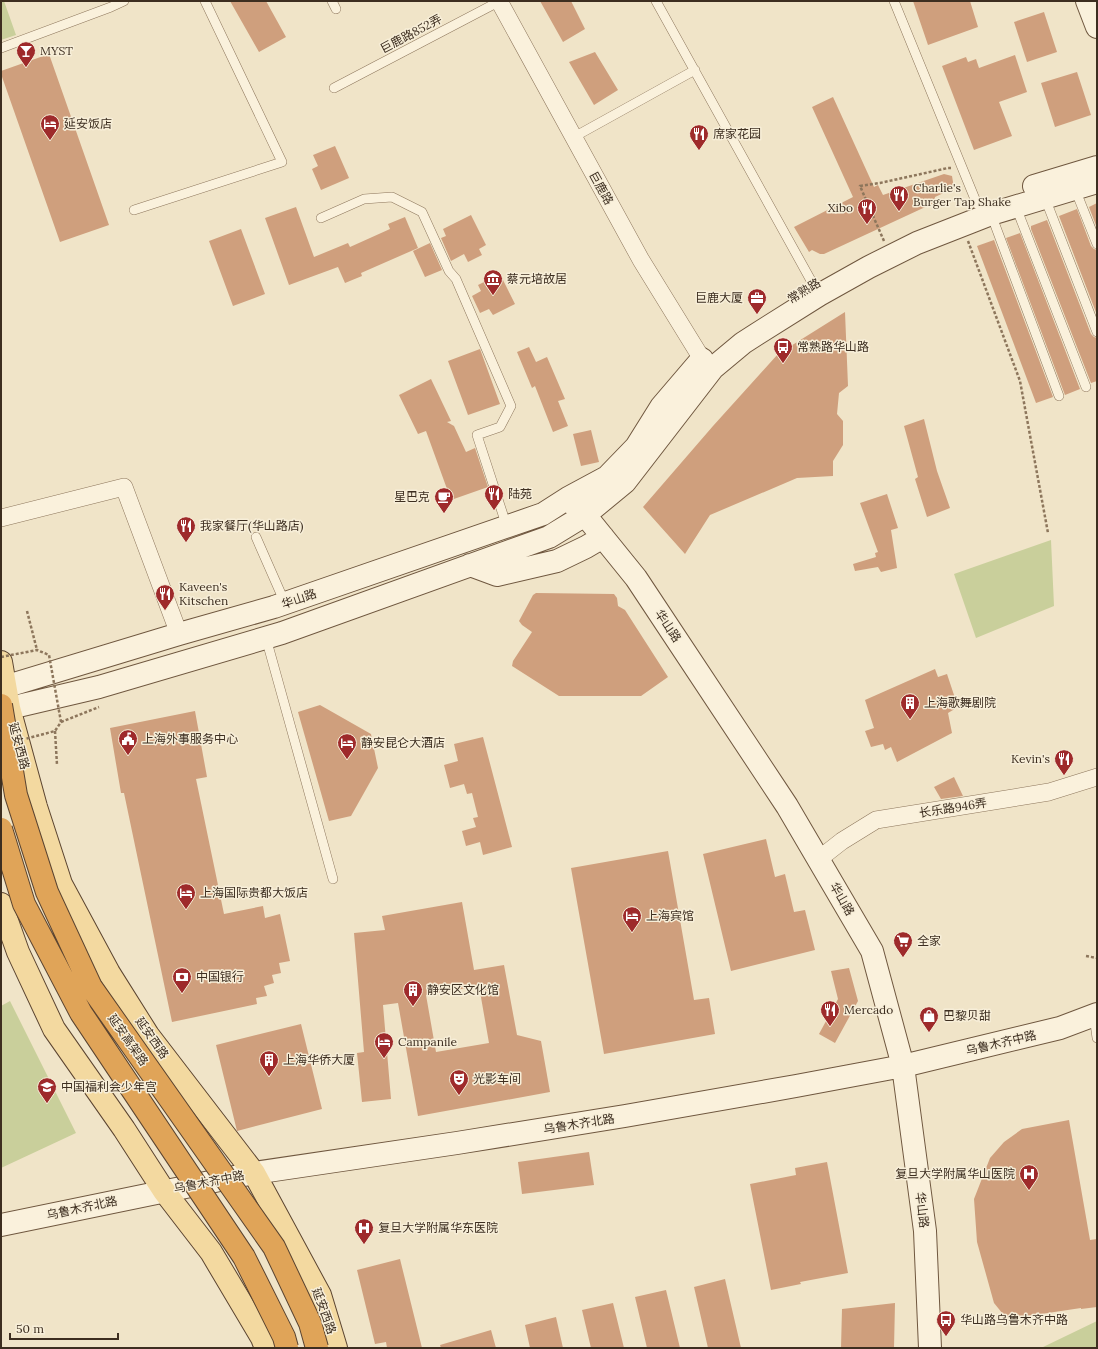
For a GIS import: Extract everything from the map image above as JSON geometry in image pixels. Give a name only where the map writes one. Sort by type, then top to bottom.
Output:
[{"type":"highway","name":"延安高架路","points":[[3,700],[16,795],[47,892],[91,987],[274,1247],[310,1323],[317,1348]]},
{"type":"highway","name":"延安高架路","points":[[1,829],[24,904],[81,1013],[244,1257],[288,1348]]},
{"type":"main road","points":[[1087,1],[1097,27]]},
{"type":"main road","name":"常熟路","points":[[585,515],[624,482],[708,364],[757,334],[816,290],[886,245],[1097,167]]},
{"type":"main road","name":"常熟路","points":[[568,498],[606,477],[636,447],[661,407],[760,318],[917,243],[962,225],[984,209],[1016,207],[1097,182]]},
{"type":"main road","name":"常熟路","points":[[585,515],[602,514],[633,486],[720,378],[756,343],[757,334]]},
{"type":"main road","name":"华山路","points":[[3,700],[179,634],[285,604],[507,527],[543,514],[568,498],[585,515],[636,578],[787,806],[872,951],[903,1066],[925,1231],[930,1348]]},
{"type":"main road","points":[[3,700],[99,687],[266,638],[549,536],[585,515]]},
{"type":"main road","points":[[470,565],[497,575],[557,561],[603,537]]},
{"type":"main road","name":"延安西路","points":[[1,662],[3,700],[61,884],[109,973],[148,1035],[254,1173],[320,1295],[336,1348]]},
{"type":"main road","points":[[1,904],[18,952],[54,1028],[124,1129],[164,1191],[211,1252],[262,1338],[266,1348]]},
{"type":"main road","name":"乌鲁木齐中路","points":[[903,1066],[1060,1028],[1095,1015]]},
{"type":"main road","name":"乌鲁木齐北路","points":[[254,1173],[457,1143],[617,1117],[903,1066]]},
{"type":"main road","name":"乌鲁木齐中路","points":[[164,1191],[254,1173]]},
{"type":"main road","name":"乌鲁木齐北路","points":[[1,1225],[164,1191]]},
{"type":"street","name":"巨鹿路","points":[[499,1],[641,260],[708,364]]},
{"type":"street","points":[[1,518],[124,487],[179,634]]},
{"type":"street","name":"长乐路946弄","points":[[819,859],[842,841],[876,820],[1049,792],[1097,777]]},
{"type":"lane","points":[[1,48],[124,1]]},
{"type":"lane","points":[[134,210],[282,162],[205,1]]},
{"type":"lane","name":"巨鹿路852弄","points":[[334,88],[499,1]]},
{"type":"lane","points":[[656,1],[816,290]]},
{"type":"lane","points":[[894,1],[984,209],[1059,396]]},
{"type":"lane","points":[[574,137],[694,70]]},
{"type":"lane","points":[[1075,189],[1097,244]]},
{"type":"lane","points":[[321,218],[364,199],[392,197],[422,212],[449,271],[456,279],[511,406],[500,427],[477,435],[507,527]]},
{"type":"lane","points":[[1045,198],[1097,332]]},
{"type":"lane","points":[[1016,207],[1086,387]]},
{"type":"lane","points":[[256,537],[285,604]]},
{"type":"lane","points":[[266,638],[333,879]]},
{"type":"lane","points":[[1095,1015],[1097,1038]]},
{"type":"path","points":[[886,245],[860,186],[948,168],[954,169]]},
{"type":"path","points":[[962,225],[1020,381],[1048,533]]},
{"type":"path","points":[[27,610],[37,650]]},
{"type":"path","points":[[1,657],[37,650],[49,655],[62,722]]},
{"type":"path","points":[[24,739],[55,731],[62,722],[102,706]]},
{"type":"path","points":[[55,731],[57,765]]},
{"type":"path","points":[[1086,956],[1097,958]]},
{"type":"green space","points":[[1,1],[4,1],[16,35],[1,40]]},
{"type":"green space","points":[[1051,540],[1054,606],[976,638],[954,574]]},
{"type":"green space","points":[[10,1001],[76,1133],[1,1168],[1,1006]]},
{"type":"green space","points":[[1097,1321],[1097,1348],[1041,1348]]},
{"type":"building","points":[[230,1],[266,1],[286,37],[259,52]]},
{"type":"building","points":[[540,1],[571,1],[585,29],[563,42]]},
{"type":"building","points":[[913,1],[970,1],[978,27],[928,45]]},
{"type":"building","points":[[1044,12],[1057,52],[1027,62],[1014,22]]},
{"type":"building","points":[[595,52],[618,90],[594,105],[569,62]]},
{"type":"building","points":[[49,54],[109,225],[60,242],[1,74],[1,71]]},
{"type":"building","points":[[1015,55],[1027,92],[999,102],[1012,136],[974,150],[942,66],[966,57],[968,62],[976,59],[979,68]]},
{"type":"building","points":[[1077,72],[1091,115],[1055,127],[1041,83]]},
{"type":"building","points":[[833,97],[874,187],[878,185],[883,195],[944,174],[952,176],[954,188],[935,197],[934,203],[824,254],[820,254],[812,250],[809,252],[794,227],[853,197],[812,107]]},
{"type":"building","points":[[335,146],[349,178],[321,190],[312,169],[318,166],[313,155]]},
{"type":"building","points":[[1097,203],[1097,228],[1089,207]]},
{"type":"building","points":[[296,207],[314,257],[348,243],[350,247],[390,229],[388,224],[405,217],[418,248],[361,273],[362,276],[345,283],[338,267],[289,285],[265,218]]},
{"type":"building","points":[[1077,209],[1091,246],[1097,250],[1097,315],[1059,216]]},
{"type":"building","points":[[471,215],[486,245],[479,249],[482,255],[468,262],[464,254],[451,261],[441,238],[446,236],[443,229]]},
{"type":"building","points":[[1047,220],[1091,334],[1097,338],[1097,381],[1091,383],[1031,229],[1031,226]]},
{"type":"building","points":[[241,229],[265,294],[233,306],[209,241]]},
{"type":"building","points":[[1020,233],[1080,389],[1065,395],[1006,238]]},
{"type":"building","points":[[994,240],[1053,397],[1036,403],[977,246]]},
{"type":"building","points":[[430,243],[442,270],[425,277],[413,251]]},
{"type":"building","points":[[500,274],[515,304],[493,315],[489,309],[480,313],[472,296],[481,291],[478,285]]},
{"type":"building","points":[[845,312],[848,386],[839,393],[837,414],[843,421],[843,445],[833,461],[833,476],[797,478],[710,515],[685,554],[643,507],[778,354]]},
{"type":"building","points":[[529,347],[536,362],[547,357],[565,399],[558,401],[568,426],[553,432],[535,386],[532,388],[517,352]]},
{"type":"building","points":[[480,349],[500,404],[468,415],[448,361]]},
{"type":"building","points":[[431,379],[451,421],[447,422],[454,426],[466,452],[475,448],[488,487],[451,500],[426,431],[418,434],[399,395]]},
{"type":"building","points":[[924,419],[937,471],[950,508],[927,517],[915,479],[918,477],[904,426]]},
{"type":"building","points":[[591,430],[599,462],[581,466],[573,434]]},
{"type":"building","points":[[887,494],[898,528],[891,530],[897,568],[881,572],[878,567],[855,571],[853,564],[876,557],[875,553],[878,552],[860,503]]},
{"type":"building","points":[[536,593],[614,594],[617,598],[618,606],[625,610],[668,677],[641,696],[559,696],[512,666],[513,661],[532,632],[519,621],[533,595]]},
{"type":"building","name":"上海歌舞剧院","points":[[935,669],[938,677],[947,674],[958,707],[948,713],[952,733],[897,762],[891,747],[885,750],[883,744],[871,747],[865,731],[874,728],[865,700]]},
{"type":"building","points":[[320,705],[371,734],[378,768],[351,816],[329,821],[298,712]]},
{"type":"building","name":"上海国际贵都大饭店","points":[[195,711],[207,777],[196,779],[224,914],[263,906],[265,918],[280,914],[290,961],[279,963],[281,973],[272,975],[274,983],[264,986],[267,996],[256,998],[257,1004],[172,1022],[124,793],[121,793],[110,728]]},
{"type":"building","points":[[483,737],[512,847],[483,855],[480,842],[466,846],[462,831],[476,827],[473,818],[478,817],[472,793],[467,794],[464,784],[450,788],[444,765],[458,761],[454,744]]},
{"type":"building","points":[[954,777],[963,796],[941,799],[934,787]]},
{"type":"building","points":[[766,839],[775,877],[785,874],[794,912],[805,910],[815,950],[731,971],[703,854]]},
{"type":"building","name":"上海宾馆","points":[[668,851],[694,1000],[709,998],[715,1034],[604,1054],[571,868]]},
{"type":"building","name":"静安区文化馆","points":[[462,902],[474,970],[504,965],[517,1035],[541,1041],[550,1092],[418,1116],[398,1003],[383,1005],[391,1099],[362,1102],[357,1053],[364,1052],[354,933],[385,930],[382,916]],"holes":[[[479,986],[489,1043],[436,1052],[426,995]]]},
{"type":"building","points":[[849,968],[858,1001],[835,1043],[819,1034],[838,999],[831,971]]},
{"type":"building","name":"上海华侨大厦","points":[[301,1024],[322,1109],[237,1131],[216,1045]]},
{"type":"building","points":[[1069,1120],[1090,1240],[1097,1239],[1097,1307],[1007,1319],[994,1303],[977,1242],[974,1199],[990,1158],[1004,1142],[1022,1129]]},
{"type":"building","points":[[589,1152],[594,1185],[522,1194],[518,1162]]},
{"type":"building","points":[[827,1162],[848,1273],[800,1282],[801,1284],[771,1290],[750,1184],[796,1175],[795,1168]]},
{"type":"building","points":[[400,1259],[422,1348],[387,1348],[386,1342],[375,1344],[357,1270]]},
{"type":"building","points":[[725,1279],[741,1348],[708,1348],[694,1287]]},
{"type":"building","points":[[666,1290],[680,1348],[647,1348],[635,1297]]},
{"type":"building","points":[[613,1303],[624,1348],[591,1348],[582,1310]]},
{"type":"building","points":[[895,1303],[894,1348],[841,1348],[842,1309]]},
{"type":"building","points":[[556,1317],[563,1348],[530,1348],[525,1325]]},
{"type":"building","points":[[491,1330],[496,1348],[441,1348],[440,1345]]},
{"type":"place","name":"MYST","points":[[26,68]]},
{"type":"place","name":"延安饭店","points":[[50,141]]},
{"type":"place","name":"席家花园","points":[[699,151]]},
{"type":"place","name":"Charlie's Burger Tap Shake","points":[[899,212]]},
{"type":"place","name":"Xibo","points":[[867,225]]},
{"type":"place","name":"蔡元培故居","points":[[493,296]]},
{"type":"place","name":"巨鹿大厦","points":[[757,315]]},
{"type":"place","name":"常熟路华山路","points":[[783,364]]},
{"type":"place","name":"陆苑","points":[[494,511]]},
{"type":"place","name":"星巴克","points":[[444,514]]},
{"type":"place","name":"我家餐厅(华山路店)","points":[[186,543]]},
{"type":"place","name":"Kaveen's Kitschen","points":[[165,611]]},
{"type":"place","name":"上海歌舞剧院","points":[[910,720]]},
{"type":"place","name":"上海外事服务中心","points":[[128,756]]},
{"type":"place","name":"静安昆仑大酒店","points":[[347,760]]},
{"type":"place","name":"Kevin's","points":[[1064,776]]},
{"type":"place","name":"上海国际贵都大饭店","points":[[186,910]]},
{"type":"place","name":"上海宾馆","points":[[632,933]]},
{"type":"place","name":"全家","points":[[903,958]]},
{"type":"place","name":"中国银行","points":[[182,994]]},
{"type":"place","name":"静安区文化馆","points":[[413,1007]]},
{"type":"place","name":"Mercado","points":[[830,1027]]},
{"type":"place","name":"巴黎贝甜","points":[[929,1033]]},
{"type":"place","name":"Campanile","points":[[384,1059]]},
{"type":"place","name":"上海华侨大厦","points":[[269,1077]]},
{"type":"place","name":"光影车间","points":[[459,1096]]},
{"type":"place","name":"中国福利会少年宫","points":[[47,1104]]},
{"type":"place","name":"复旦大学附属华山医院","points":[[1029,1191]]},
{"type":"place","name":"复旦大学附属华东医院","points":[[364,1245]]},
{"type":"place","name":"华山路乌鲁木齐中路","points":[[946,1337]]}]
